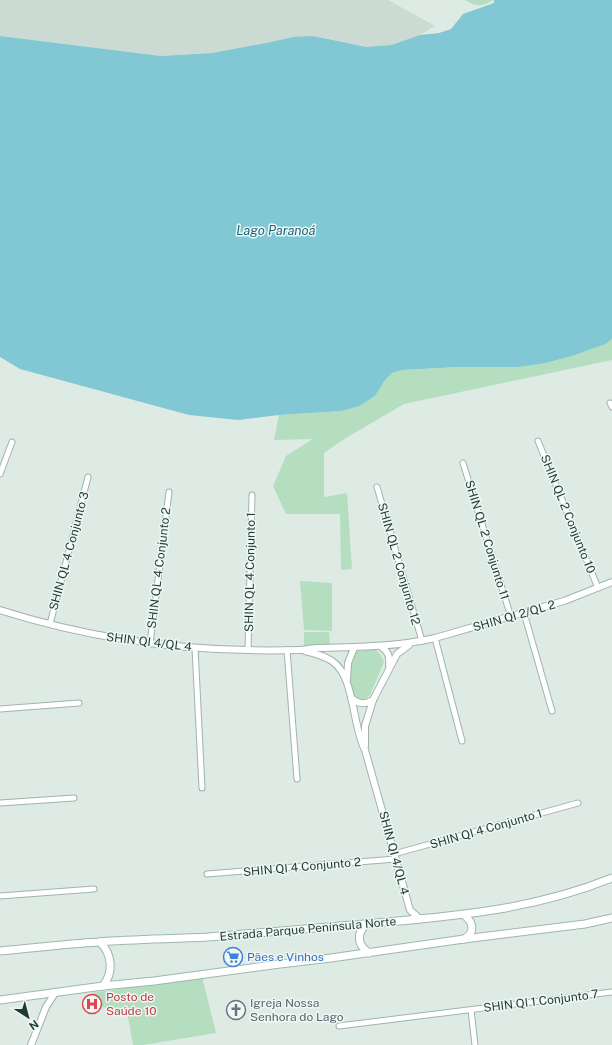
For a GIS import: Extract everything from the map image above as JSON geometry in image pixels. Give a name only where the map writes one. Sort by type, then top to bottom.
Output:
[{"type":"main road","name":"Estrada Parque Península Norte","points":[[0,952],[100,942],[208,937],[464,915],[514,907],[549,899],[577,891],[612,878]]},
{"type":"main road","points":[[464,915],[471,922],[472,927],[468,937],[464,939]]},
{"type":"main road","points":[[2,998],[154,981],[369,953],[464,939],[570,926],[612,918]]},
{"type":"main road","points":[[367,924],[359,933],[359,939],[360,945],[369,953]]},
{"type":"main road","points":[[100,942],[108,952],[110,961],[109,975],[103,986]]},
{"type":"street","name":"SHIN QL 2 Conjunto 10","points":[[538,441],[598,588]]},
{"type":"street","points":[[0,474],[12,442]]},
{"type":"street","name":"SHIN QL 2 Conjunto 11","points":[[463,462],[512,617]]},
{"type":"street","name":"SHIN QL 4 Conjunto 3","points":[[50,624],[88,477]]},
{"type":"street","name":"SHIN QL 2 Conjunto 12","points":[[377,487],[422,641]]},
{"type":"street","name":"SHIN QL 4 Conjunto 2","points":[[150,644],[169,492]]},
{"type":"street","name":"SHIN QL 4 Conjunto 1","points":[[248,650],[252,495]]},
{"type":"street","name":"SHIN QI 2/QL 2","points":[[379,646],[413,643],[512,617],[564,601],[612,582]]},
{"type":"street","name":"SHIN QI 4/QL 4","points":[[0,610],[50,624],[107,637],[150,644],[195,648],[248,650],[302,650],[315,648],[354,648],[379,646]]},
{"type":"street","points":[[524,613],[552,711]]},
{"type":"street","points":[[435,638],[462,741]]},
{"type":"street","name":"SHIN QI 2/QL 2","points":[[389,669],[400,651],[413,643]]},
{"type":"street","points":[[379,646],[385,650],[389,657],[389,669]]},
{"type":"street","points":[[195,648],[202,788]]},
{"type":"street","points":[[347,684],[347,669],[354,648]]},
{"type":"street","points":[[287,650],[297,779]]},
{"type":"street","name":"SHIN QI 4/QL 4","points":[[302,650],[331,660],[340,669],[347,684],[358,731],[366,750],[410,910],[420,919]]},
{"type":"street","name":"SHIN QI 4/QL 4","points":[[366,750],[365,726],[373,700],[389,669]]},
{"type":"street","points":[[350,698],[364,704],[373,700]]},
{"type":"street","points":[[0,710],[79,703]]},
{"type":"street","points":[[0,804],[74,798]]},
{"type":"street","name":"SHIN QI 4 Conjunto 1","points":[[395,857],[578,803]]},
{"type":"street","name":"SHIN QI 4 Conjunto 2","points":[[207,874],[395,857]]},
{"type":"street","points":[[0,896],[94,888]]},
{"type":"street","name":"SHIN QI 4/QL 4","points":[[404,921],[410,910]]},
{"type":"street","points":[[31,1045],[46,1007],[55,992]]},
{"type":"street","name":"SHIN QI 1 Conjunto 7","points":[[339,1026],[612,992]]},
{"type":"street","points":[[43,994],[46,1007]]},
{"type":"street","points":[[471,1010],[475,1045]]},
{"type":"shaded area","points":[[0,0],[388,0],[435,26],[420,35],[391,45],[366,47],[328,39],[293,37],[212,53],[161,56],[0,36]]},
{"type":"green space","points":[[465,0],[493,0],[482,5],[476,5]]},
{"type":"green space","points":[[612,339],[612,360],[404,404],[341,441],[324,453],[324,497],[347,493],[352,569],[341,570],[340,514],[286,514],[273,486],[286,456],[313,439],[274,440],[279,415],[341,411],[375,396],[385,380],[392,373],[402,370],[546,363],[606,344]]},
{"type":"green space","points":[[300,581],[332,583],[332,631],[304,630]]},
{"type":"green space","points":[[304,632],[329,632],[330,645],[304,647]]},
{"type":"green space","points":[[375,649],[381,655],[384,662],[370,695],[364,700],[358,700],[352,692],[349,680],[351,659],[357,651]]},
{"type":"green space","points":[[202,977],[216,1033],[143,1045],[133,1045],[127,1011],[96,1006],[92,993]]},
{"type":"water","name":"Lago Paranoá","points":[[494,0],[612,0],[612,339],[606,344],[546,363],[518,367],[459,367],[402,370],[392,373],[385,380],[375,396],[359,406],[341,411],[279,415],[238,420],[189,415],[20,369],[0,357],[0,36],[161,56],[212,53],[293,37],[311,36],[366,47],[391,45],[420,35],[439,33],[451,29],[463,14],[494,3]]},
{"type":"place","name":"Pães e Vinhos","points":[[233,957]]},
{"type":"place","name":"Posto de Saúde 10","points":[[92,1004]]},
{"type":"place","name":"Igreja Nossa Senhora do Lago","points":[[236,1010]]}]
